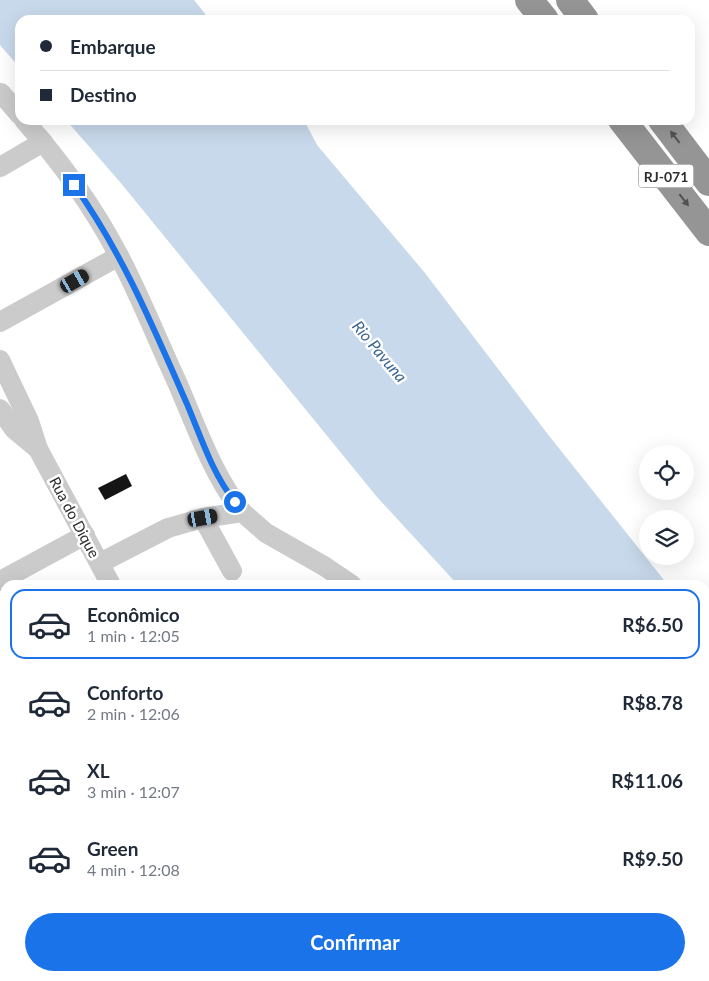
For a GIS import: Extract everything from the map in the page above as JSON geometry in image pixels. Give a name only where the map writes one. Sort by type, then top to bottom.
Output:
[{"type":"highway","points":[[529,0],[541,15]]},
{"type":"highway","points":[[570,0],[581,15]]},
{"type":"highway","name":"RJ-071","points":[[626,125],[709,232]]},
{"type":"highway","name":"RJ-071","points":[[666,125],[709,182]]},
{"type":"street","points":[[0,93],[15,110]]},
{"type":"street","points":[[28,125],[43,142],[84,199],[119,256],[212,465],[228,493],[242,512],[266,533],[345,580]]},
{"type":"street","points":[[0,167],[43,142]]},
{"type":"street","points":[[0,322],[119,256]]},
{"type":"street","name":"Rua do Dique","points":[[0,360],[29,422],[38,449],[108,580]]},
{"type":"street","name":"Rua do Dique","points":[[0,409],[14,429],[38,449]]},
{"type":"street","points":[[100,563],[168,528],[203,518],[242,512]]},
{"type":"street","points":[[203,518],[232,571]]},
{"type":"street","points":[[2,580],[85,536]]},
{"type":"water","points":[[0,0],[194,0],[206,15],[15,15],[15,62],[0,45]]},
{"type":"water","name":"Rio Pavuna","points":[[70,125],[307,125],[317,145],[425,273],[550,437],[639,549],[639,565],[652,565],[664,580],[453,580],[377,497],[120,182]]},
{"type":"building","points":[[126,474],[132,486],[105,500],[98,488]]},
{"type":"route","points":[[74,185],[119,256],[212,465],[235,502]]}]
